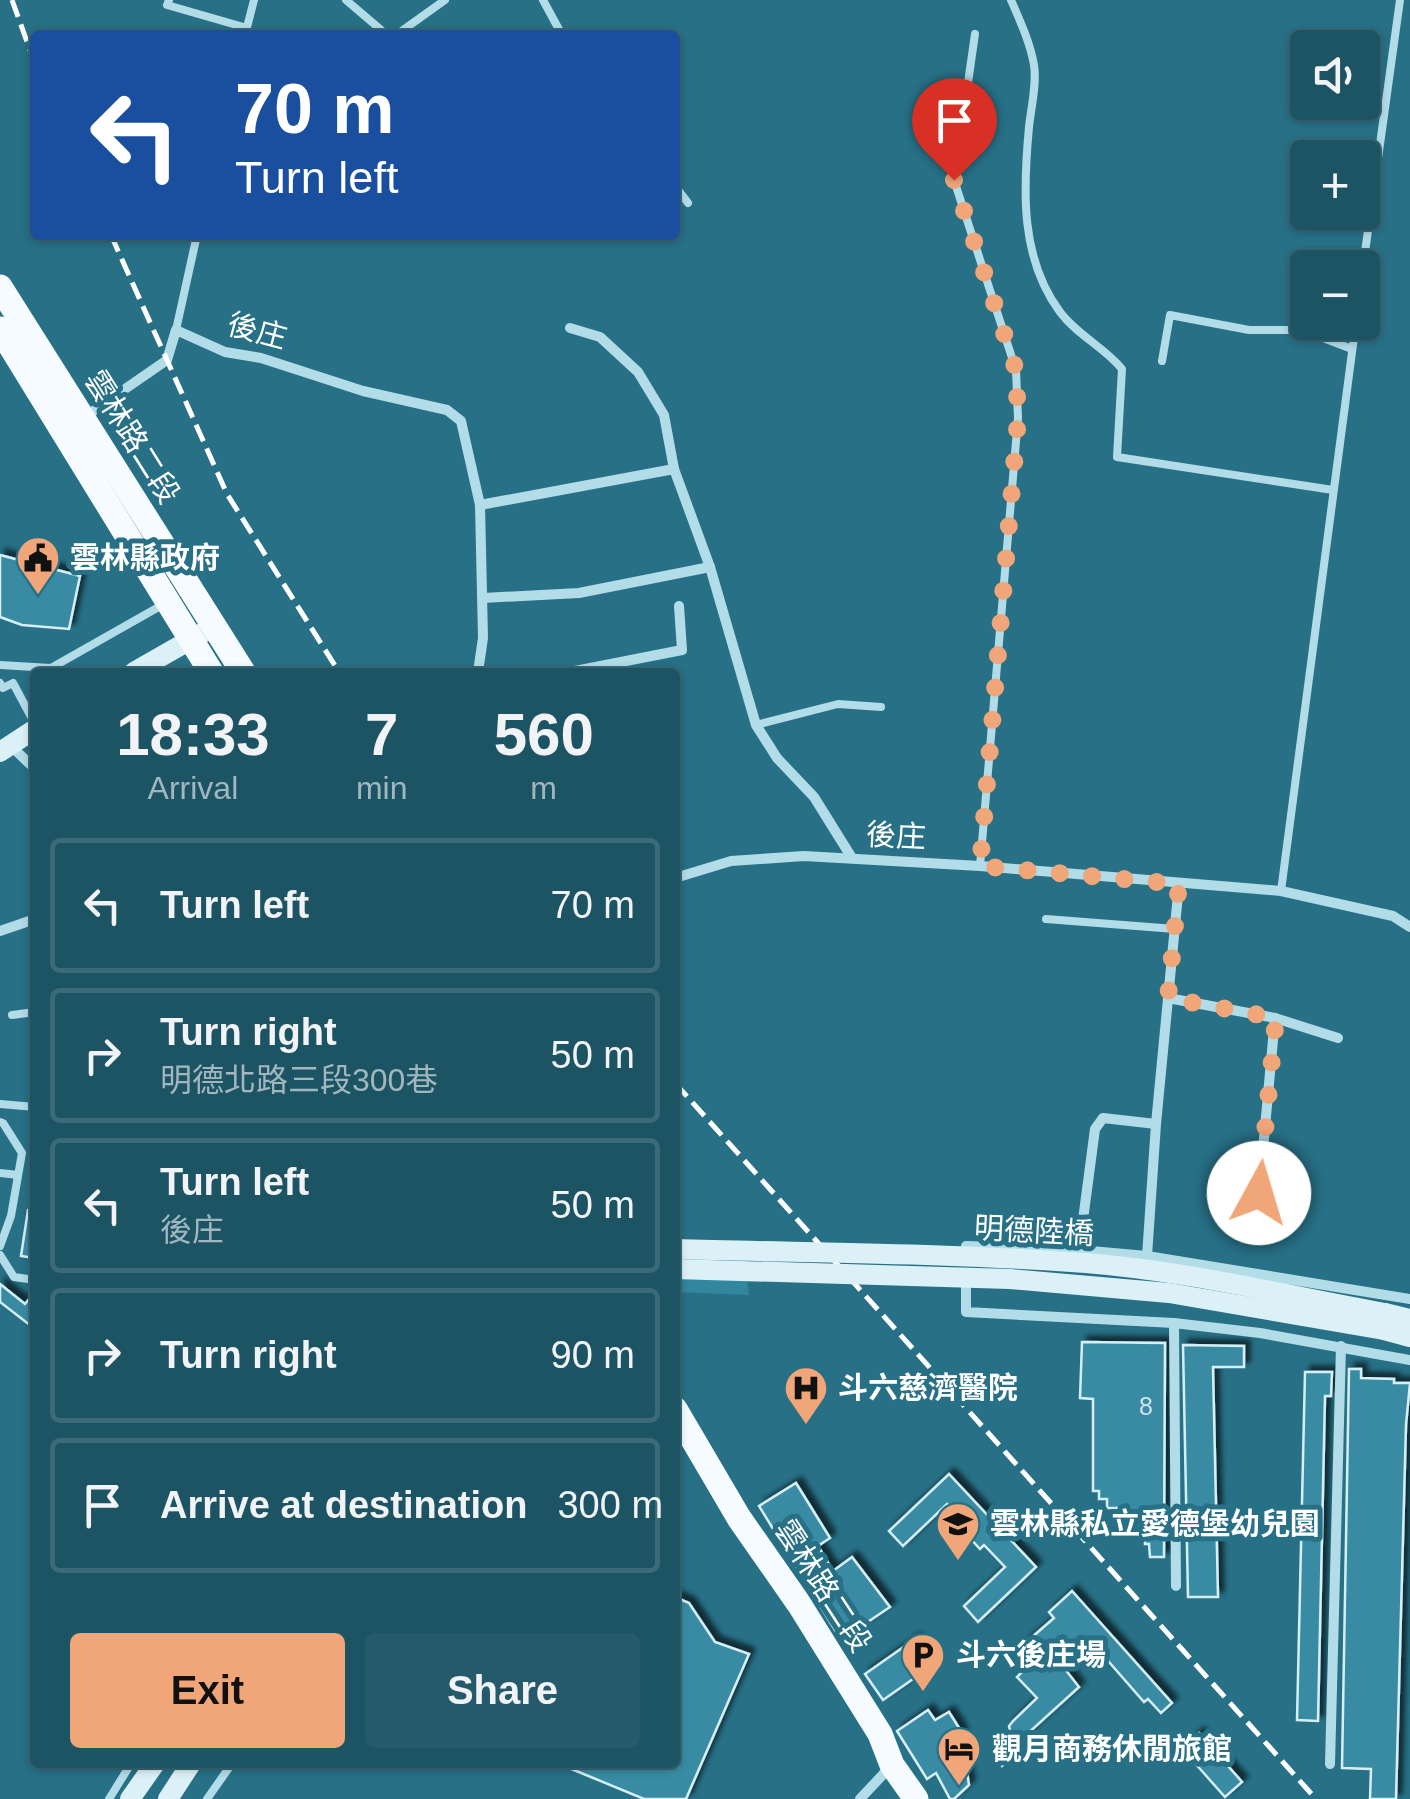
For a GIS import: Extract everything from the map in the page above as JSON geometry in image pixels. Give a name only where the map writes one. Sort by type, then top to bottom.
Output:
[{"type":"main road","name":"雲林路二段","points":[[0,286],[72,425]]},
{"type":"main road","name":"雲林路二段","points":[[0,329],[72,425],[179,595],[192,640],[209,668]]},
{"type":"main road","name":"雲林路二段","points":[[179,595],[214,625],[241,668]]},
{"type":"main road","points":[[141,668],[214,625]]},
{"type":"main road","points":[[5,748],[30,730]]},
{"type":"main road","name":"明德陸橋","points":[[680,1249],[856,1252],[1086,1263],[1168,1272],[1385,1322]]},
{"type":"main road","name":"明德陸橋","points":[[680,1269],[1010,1279],[1170,1292],[1385,1322]]},
{"type":"main road","points":[[1385,1322],[1410,1318]]},
{"type":"main road","points":[[1385,1322],[1410,1337]]},
{"type":"main road","name":"雲林路二段","points":[[680,1418],[739,1518],[799,1604],[880,1734],[892,1765],[916,1799]]},
{"type":"main road","points":[[130,1799],[152,1768]]},
{"type":"main road","points":[[168,1799],[188,1768]]},
{"type":"street","points":[[570,328],[600,338],[638,372],[664,416],[674,468],[710,567],[756,725],[777,758],[814,797],[852,858]]},
{"type":"street","name":"後庄","points":[[176,330],[225,352],[312,372],[363,391],[448,410],[460,422],[480,505],[484,638],[479,668]]},
{"type":"street","points":[[72,425],[167,360],[176,330]]},
{"type":"street","points":[[480,505],[674,468]]},
{"type":"street","points":[[483,598],[579,593],[710,567]]},
{"type":"street","points":[[590,668],[682,650],[679,606]]},
{"type":"street","points":[[5,748],[30,766]]},
{"type":"street","name":"後庄","points":[[680,877],[731,862],[804,856],[980,866],[1280,891],[1392,916],[1410,927]]},
{"type":"street","points":[[1147,1256],[1179,884]]},
{"type":"street","points":[[0,930],[30,921]]},
{"type":"street","points":[[1168,998],[1276,1018],[1338,1038]]},
{"type":"street","points":[[1259,1193],[1276,1018]]},
{"type":"street","points":[[1078,1250],[1095,1129],[1103,1118],[1156,1124]]},
{"type":"street","points":[[1410,1298],[1147,1256],[966,1246],[966,1312],[1174,1323],[1341,1346],[1410,1360]]},
{"type":"street","points":[[1174,1323],[1176,1586]]},
{"type":"street","points":[[1330,1764],[1341,1346]]},
{"type":"street","points":[[860,1799],[892,1765]]},
{"type":"lane","points":[[168,0],[167,5],[240,30]]},
{"type":"lane","points":[[246,30],[254,0]]},
{"type":"lane","points":[[346,0],[381,30]]},
{"type":"lane","points":[[403,30],[445,0]]},
{"type":"lane","points":[[543,0],[559,30]]},
{"type":"lane","points":[[1011,0],[1034,69],[1023,183],[1028,240],[1060,313],[1083,336],[1108,352],[1122,369],[1117,457],[1333,490]]},
{"type":"lane","points":[[1365,250],[1400,0]]},
{"type":"lane","points":[[974,34],[954,180],[1016,370],[1018,418],[980,866]]},
{"type":"lane","points":[[680,192],[688,202]]},
{"type":"lane","points":[[176,330],[196,240]]},
{"type":"lane","points":[[1162,361],[1170,316],[1250,330],[1302,330],[1352,349]]},
{"type":"lane","points":[[1280,891],[1353,340]]},
{"type":"lane","points":[[0,665],[51,668],[179,595]]},
{"type":"lane","points":[[0,683],[4,688],[13,683],[30,716]]},
{"type":"lane","points":[[756,725],[838,704],[881,707]]},
{"type":"lane","points":[[1046,918],[1174,929]]},
{"type":"lane","points":[[12,1014],[30,1012]]},
{"type":"lane","points":[[0,1104],[30,1107]]},
{"type":"lane","points":[[0,1122],[22,1153],[11,1216],[0,1246]]},
{"type":"lane","points":[[0,1173],[18,1175]]},
{"type":"lane","points":[[0,1215],[11,1216]]},
{"type":"lane","points":[[0,1255],[14,1277],[30,1279]]},
{"type":"lane","points":[[108,1799],[128,1768]]},
{"type":"lane","points":[[207,1799],[229,1768]]},
{"type":"shaded area","points":[[680,1242],[743,1244],[749,1295],[680,1292]]},
{"type":"building","name":"雲林縣政府","points":[[0,555],[80,576],[69,629],[22,625],[0,617]]},
{"type":"building","points":[[28,1210],[30,1210],[30,1257],[21,1256]]},
{"type":"building","points":[[0,1284],[25,1304],[30,1298],[30,1325],[0,1302]]},
{"type":"building","points":[[1082,1342],[1165,1343],[1164,1557],[1150,1557],[1145,1538],[1133,1532],[1130,1508],[1107,1508],[1107,1499],[1099,1499],[1099,1491],[1093,1491],[1093,1399],[1080,1398]]},
{"type":"building","points":[[1183,1345],[1244,1346],[1244,1367],[1213,1367],[1218,1597],[1188,1597]]},
{"type":"building","points":[[1349,1369],[1361,1369],[1361,1378],[1410,1383],[1396,1799],[1370,1799],[1371,1769],[1342,1768]]},
{"type":"building","points":[[1305,1372],[1332,1372],[1331,1396],[1325,1396],[1318,1721],[1297,1720]]},
{"type":"building","points":[[949,1474],[1036,1567],[978,1622],[964,1606],[1005,1567],[984,1545],[980,1549],[967,1535],[972,1530],[947,1504],[903,1546],[889,1531]]},
{"type":"building","points":[[796,1483],[830,1538],[818,1546],[833,1571],[852,1557],[890,1607],[841,1640],[759,1506]]},
{"type":"building","points":[[1072,1591],[1172,1703],[1161,1713],[1148,1699],[1144,1702],[1109,1662],[1100,1670],[1075,1642],[1057,1659],[1079,1687],[1026,1735],[1031,1741],[1002,1766],[992,1754],[1011,1735],[1009,1726],[1013,1721],[1037,1698],[1017,1677],[1029,1665],[1023,1658],[1029,1652],[1023,1645],[1054,1618],[1049,1612]]},
{"type":"building","points":[[680,1599],[689,1603],[715,1642],[749,1654],[686,1799],[644,1799],[569,1768],[680,1768]]},
{"type":"building","points":[[915,1639],[933,1665],[883,1700],[865,1674]]},
{"type":"building","points":[[928,1710],[935,1720],[949,1712],[961,1731],[969,1785],[954,1799],[950,1799],[936,1773],[927,1779],[897,1731]]},
{"type":"building","points":[[1199,1733],[1242,1782],[1225,1797],[1193,1761],[1198,1757],[1186,1744]]},
{"type":"railway","points":[[12,0],[30,50]]},
{"type":"railway","points":[[113,240],[227,494],[336,668]]},
{"type":"railway","points":[[680,1089],[1316,1799]]},
{"type":"place","name":"雲林縣政府","points":[[38,596]]},
{"type":"place","name":"斗六慈濟醫院","points":[[806,1426]]},
{"type":"place","name":"雲林縣私立愛德堡幼兒園","points":[[958,1562]]},
{"type":"place","name":"斗六後庄場","points":[[923,1693]]},
{"type":"place","name":"觀月商務休閒旅館","points":[[959,1787]]},
{"type":"route","points":[[954,180],[1016,370],[1018,418],[980,866],[1179,884],[1168,998],[1276,1018],[1259,1193]]}]
